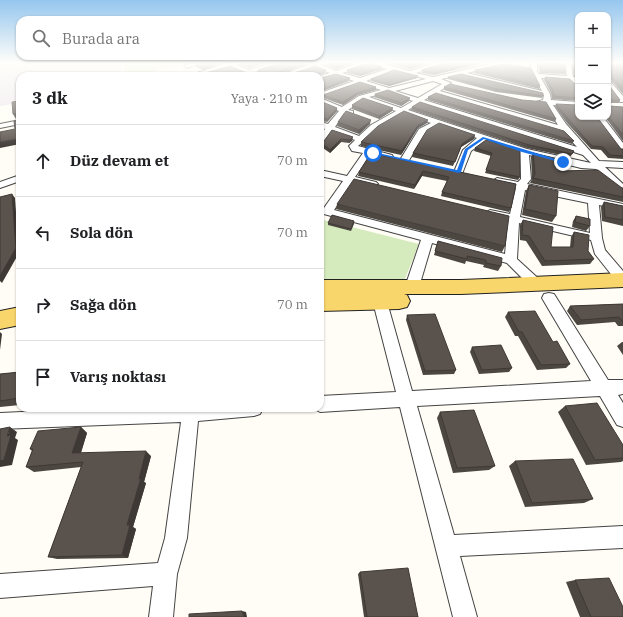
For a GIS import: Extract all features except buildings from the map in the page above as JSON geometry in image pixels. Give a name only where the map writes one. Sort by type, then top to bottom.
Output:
[{"type":"main road","points":[[324,303],[380,302],[542,291],[623,280]]},
{"type":"main road","points":[[324,288],[461,287],[623,294]]},
{"type":"main road","points":[[0,306],[16,303]]},
{"type":"main road","points":[[0,320],[16,317]]},
{"type":"street","points":[[324,135],[343,110],[361,97],[387,91],[587,153]]},
{"type":"street","points":[[436,123],[422,131],[408,161],[355,149],[353,146],[375,123],[401,111],[433,91],[567,130]]},
{"type":"street","points":[[522,91],[575,103]]},
{"type":"street","points":[[543,91],[567,130],[598,166],[623,189]]},
{"type":"street","points":[[616,91],[623,100]]},
{"type":"street","points":[[361,97],[483,138],[569,163],[598,166],[623,165]]},
{"type":"street","points":[[535,101],[547,98]]},
{"type":"street","points":[[324,102],[357,116]]},
{"type":"street","points":[[601,120],[623,149]]},
{"type":"street","points":[[0,126],[16,123]]},
{"type":"street","points":[[324,126],[360,139]]},
{"type":"street","points":[[448,169],[463,173],[467,150],[483,138]]},
{"type":"street","points":[[511,260],[514,219],[521,186],[526,179],[524,151]]},
{"type":"street","points":[[368,152],[324,211],[428,237],[511,260],[542,291],[623,419]]},
{"type":"street","points":[[324,174],[384,186]]},
{"type":"street","points":[[0,185],[16,179]]},
{"type":"street","points":[[490,179],[623,207]]},
{"type":"street","points":[[593,201],[596,238],[599,252],[623,280]]},
{"type":"street","points":[[480,210],[596,238]]},
{"type":"street","points":[[412,287],[428,237]]},
{"type":"street","points":[[380,302],[465,617]]},
{"type":"street","points":[[324,404],[623,387]]},
{"type":"street","points":[[0,421],[156,412]]},
{"type":"street","points":[[161,617],[166,574],[176,538],[191,412]]},
{"type":"street","points":[[446,546],[623,537]]},
{"type":"street","points":[[0,586],[166,574]]},
{"type":"shaded area","points":[[0,91],[16,91],[16,104],[0,106]]},
{"type":"green space","points":[[324,220],[419,244],[404,281],[324,283]]},
{"type":"route","points":[[373,153],[459,172],[467,150],[483,138],[563,162]]}]
